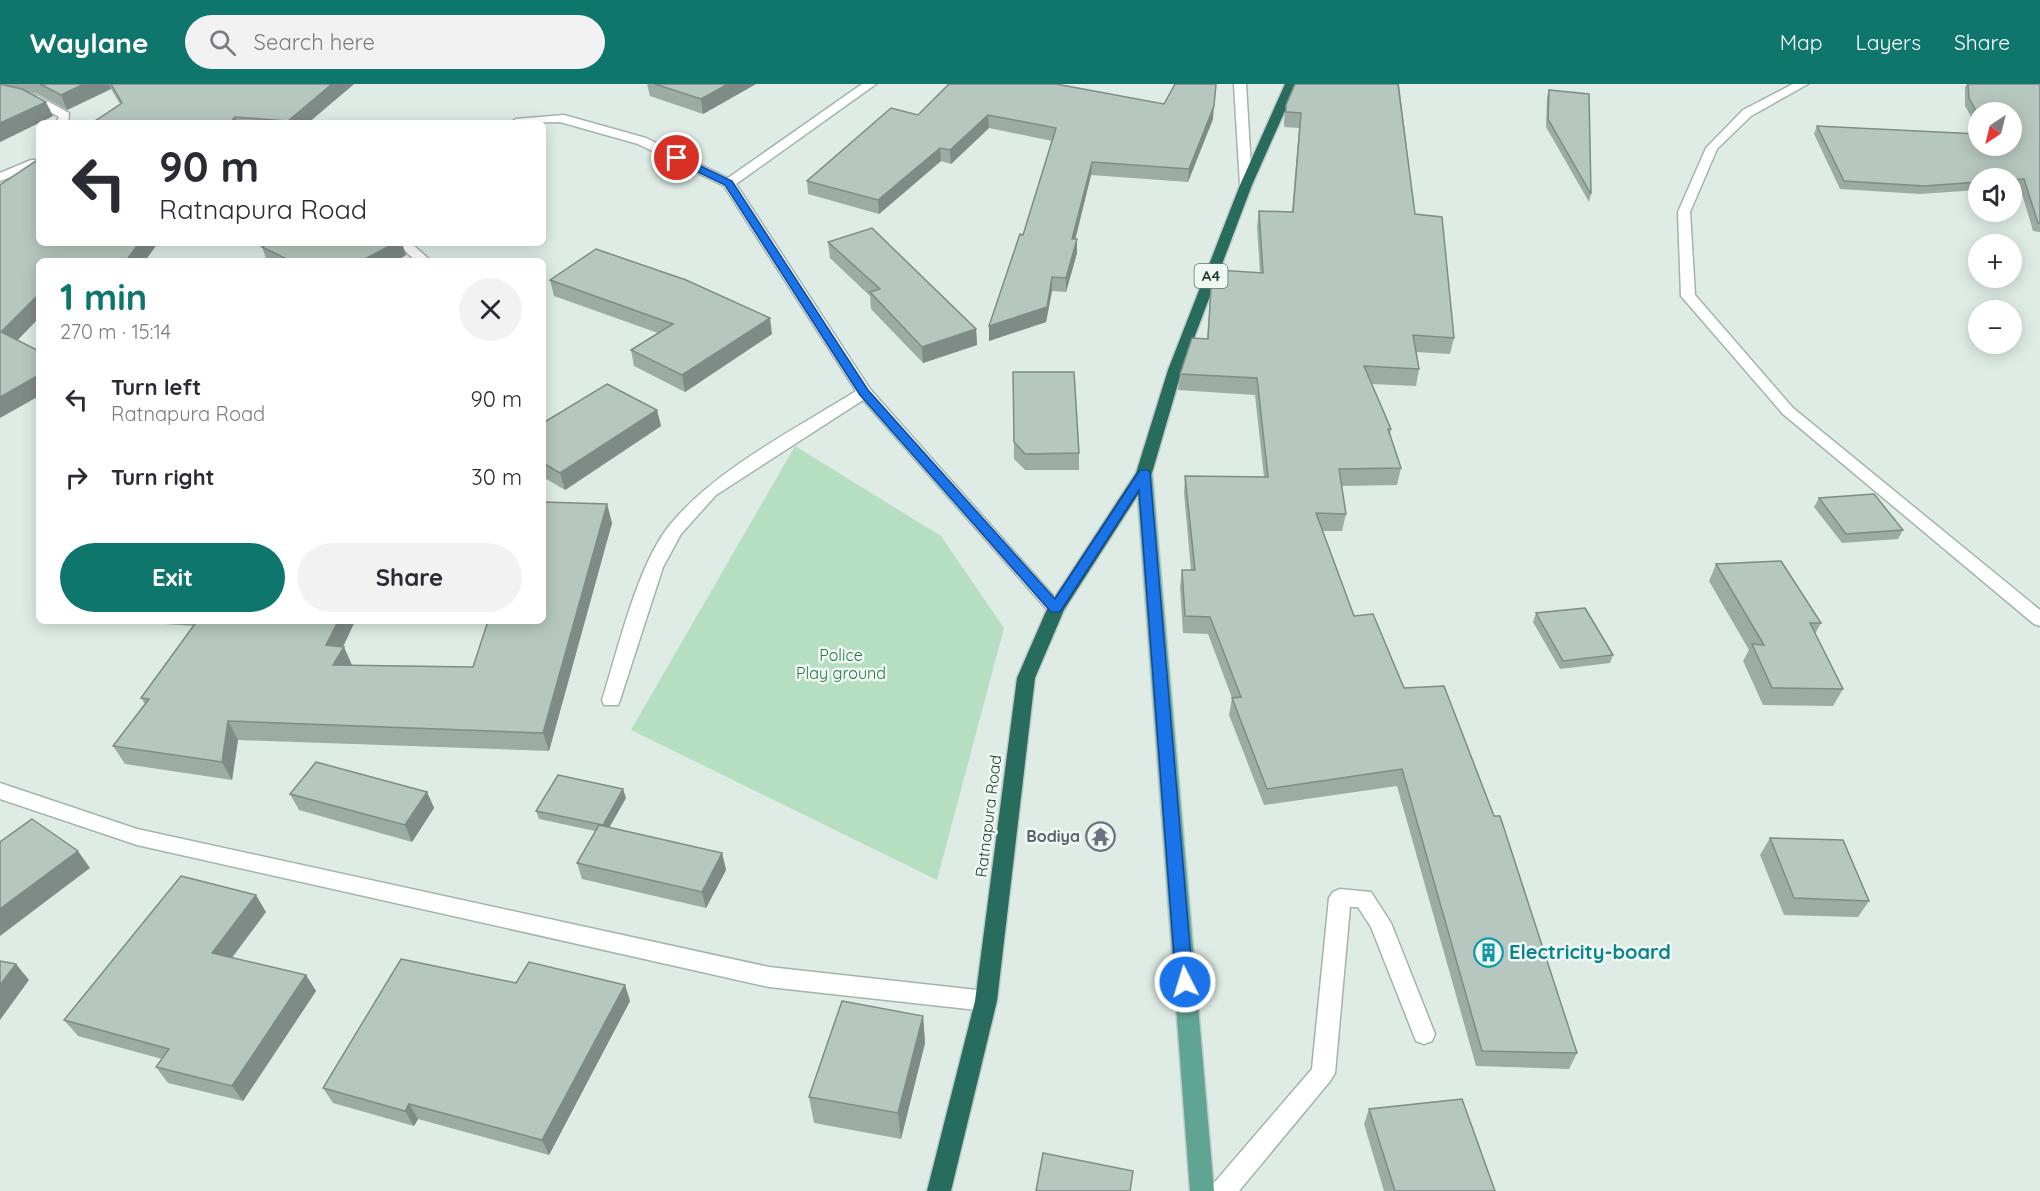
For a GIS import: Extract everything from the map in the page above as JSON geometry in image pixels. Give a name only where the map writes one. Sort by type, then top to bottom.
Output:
[{"type":"highway","name":"A4","points":[[1144,473],[1175,370],[1246,185],[1292,84]]},
{"type":"highway","name":"Ratnapura Road","points":[[939,1191],[986,1002],[1026,678],[1056,609],[1144,473]]},
{"type":"main road","points":[[1144,473],[1202,1191]]},
{"type":"street","points":[[729,183],[870,84]]},
{"type":"street","points":[[1240,84],[1246,185]]},
{"type":"street","points":[[1802,84],[1747,113],[1712,148],[1684,212],[1688,296],[1788,411],[2040,620]]},
{"type":"street","points":[[0,90],[34,98],[65,116],[63,120]]},
{"type":"street","points":[[542,120],[560,118],[642,141],[729,183],[864,392],[1056,609]]},
{"type":"street","points":[[0,177],[36,164]]},
{"type":"street","points":[[406,246],[420,258]]},
{"type":"street","points":[[611,700],[654,567],[674,531],[710,491],[864,392]]},
{"type":"street","points":[[0,791],[137,837],[769,977],[986,1002]]},
{"type":"street","points":[[1224,1191],[1323,1073],[1340,898],[1364,898],[1380,923],[1424,1034]]},
{"type":"green space","name":"Police Play ground","points":[[795,446],[941,536],[1004,628],[937,880],[631,730]]},
{"type":"building","points":[[0,84],[22,89],[46,102],[0,123]]},
{"type":"building","points":[[40,84],[84,84],[61,95]]},
{"type":"building","points":[[111,84],[332,84],[289,120],[235,117],[232,120],[96,120],[122,103]]},
{"type":"building","points":[[655,84],[728,84],[701,99]]},
{"type":"building","points":[[949,84],[1056,84],[1164,104],[1175,84],[1216,84],[1214,106],[1189,169],[1092,162],[1072,239],[1077,239],[1066,278],[1052,277],[1047,307],[989,326],[1020,234],[1023,235],[1056,128],[988,115],[950,150],[940,148],[878,200],[807,181],[891,108],[918,115]]},
{"type":"building","points":[[1295,84],[1398,84],[1415,214],[1442,217],[1454,338],[1413,335],[1419,369],[1364,366],[1391,429],[1388,429],[1401,468],[1339,469],[1346,514],[1316,513],[1354,616],[1373,614],[1404,688],[1444,686],[1494,816],[1500,816],[1577,1053],[1482,1051],[1402,769],[1267,789],[1232,698],[1241,697],[1210,617],[1185,616],[1182,570],[1195,570],[1185,476],[1268,477],[1257,378],[1180,374],[1192,338],[1208,339],[1211,287],[1218,270],[1263,273],[1259,211],[1293,212],[1301,113],[1286,112],[1286,105]]},
{"type":"building","points":[[1968,84],[2040,84],[2040,223],[2038,223],[2024,179],[2022,179],[2022,168],[1968,168],[1968,183],[1924,186],[1844,181],[1817,126],[1968,134],[1968,156],[2022,156],[2022,102],[1971,102]]},
{"type":"building","points":[[1549,90],[1589,94],[1591,194],[1548,119]]},
{"type":"building","points":[[36,161],[36,246],[137,246],[128,258],[36,258],[36,297],[1,332],[36,350],[36,377],[0,397],[0,185]]},
{"type":"building","points":[[872,228],[976,329],[922,347],[870,292],[880,289],[828,242]]},
{"type":"building","points":[[389,246],[367,258],[285,258],[262,247]]},
{"type":"building","points":[[596,249],[686,280],[770,318],[682,375],[631,350],[673,324],[550,280]]},
{"type":"building","points":[[1013,372],[1074,372],[1079,453],[1025,454],[1014,442]]},
{"type":"building","points":[[607,384],[657,410],[560,473],[546,465],[546,421]]},
{"type":"building","points":[[1874,494],[1903,530],[1846,534],[1819,498]]},
{"type":"building","points":[[546,502],[607,504],[543,733],[228,721],[222,762],[113,746],[149,699],[141,698],[195,624],[336,624],[326,645],[344,647],[333,665],[473,667],[487,624],[546,624]]},
{"type":"building","points":[[1781,561],[1821,623],[1810,623],[1843,689],[1772,688],[1752,644],[1764,645],[1716,564]]},
{"type":"building","points":[[1585,608],[1613,655],[1563,661],[1536,613]]},
{"type":"building","points":[[316,762],[427,792],[405,825],[290,794]]},
{"type":"building","points":[[558,775],[623,789],[603,825],[536,811]]},
{"type":"building","points":[[32,819],[78,851],[0,909],[0,842]]},
{"type":"building","points":[[599,825],[722,853],[702,892],[577,863]]},
{"type":"building","points":[[1770,838],[1843,840],[1869,901],[1794,898]]},
{"type":"building","points":[[181,876],[256,895],[212,953],[306,975],[232,1086],[156,1067],[169,1049],[64,1020]]},
{"type":"building","points":[[401,959],[516,983],[529,962],[625,985],[542,1140],[409,1104],[405,1111],[323,1088]]},
{"type":"building","points":[[0,961],[16,964],[0,985]]},
{"type":"building","points":[[842,1001],[923,1016],[898,1113],[809,1097]]},
{"type":"building","points":[[1462,1099],[1495,1191],[1395,1191],[1369,1109]]},
{"type":"building","points":[[1043,1153],[1133,1171],[1130,1191],[1036,1191]]},
{"type":"place","name":"Bodiya","points":[[1101,836]]},
{"type":"place","name":"Electricity-board","points":[[1488,952]]},
{"type":"route","points":[[677,158],[729,183],[864,392],[1056,609],[1144,473],[1185,982]]}]
